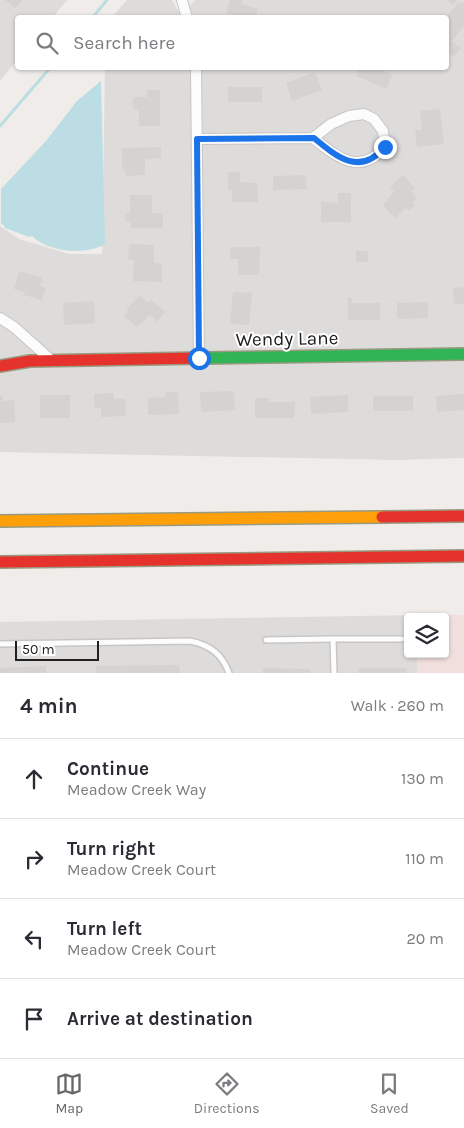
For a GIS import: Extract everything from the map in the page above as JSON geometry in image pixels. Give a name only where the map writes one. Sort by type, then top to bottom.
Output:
[{"type":"main road","name":"Wendy Lane","points":[[0,366],[51,360],[464,354]]},
{"type":"main road","points":[[0,521],[464,516]]},
{"type":"main road","points":[[0,562],[464,556]]},
{"type":"street","points":[[182,0],[186,15]]},
{"type":"street","points":[[196,70],[199,358]]},
{"type":"street","points":[[197,139],[314,138],[331,124],[349,116],[364,114],[374,119],[383,131],[385,147],[377,156],[365,163],[354,163],[332,154],[314,138]]},
{"type":"street","points":[[0,318],[14,327],[51,360]]},
{"type":"lane","points":[[266,640],[402,638]]},
{"type":"lane","points":[[333,639],[334,673]]},
{"type":"lane","points":[[0,644],[190,641],[213,649],[222,659],[229,673]]},
{"type":"shaded area","points":[[0,0],[67,0],[55,15],[15,15],[15,62],[0,81]]},
{"type":"shaded area","points":[[127,0],[172,0],[180,15],[114,15]]},
{"type":"shaded area","points":[[195,0],[464,0],[464,458],[397,460],[0,452],[0,226],[19,239],[69,254],[102,254],[105,70],[449,70],[449,15],[182,15]]},
{"type":"shaded area","points":[[404,615],[404,658],[417,658],[417,673],[0,673],[0,622]]},
{"type":"shaded area","points":[[449,615],[464,615],[464,673],[417,673],[417,658],[449,658]]},
{"type":"water","points":[[101,81],[105,244],[88,250],[57,249],[32,236],[29,237],[5,228],[3,224],[1,225],[1,189],[46,141],[77,101]]},
{"type":"building","points":[[5,0],[22,0],[15,8]]},
{"type":"building","points":[[230,0],[242,0],[241,4],[258,9],[256,15],[226,13]]},
{"type":"building","points":[[447,0],[457,0],[453,5]]},
{"type":"building","points":[[464,1],[464,26],[452,41],[461,48],[454,57],[449,53],[448,15],[459,2],[462,4]]},
{"type":"building","points":[[358,70],[383,70],[392,75],[387,89],[356,76]]},
{"type":"building","points":[[315,72],[322,90],[292,101],[286,83]]},
{"type":"building","points":[[228,87],[262,87],[262,102],[228,102]]},
{"type":"building","points":[[147,90],[160,90],[160,126],[139,126],[139,109],[133,109],[133,97],[147,97]]},
{"type":"building","points":[[440,109],[444,144],[417,147],[415,130],[422,130],[420,111]]},
{"type":"building","points":[[161,147],[161,158],[145,159],[145,175],[126,176],[125,169],[122,169],[122,148]]},
{"type":"building","points":[[228,172],[240,172],[240,182],[257,183],[258,202],[232,202],[232,190],[228,190]]},
{"type":"building","points":[[306,175],[307,189],[273,190],[273,176]]},
{"type":"building","points":[[403,175],[415,188],[411,191],[417,198],[412,203],[414,206],[409,211],[406,208],[395,218],[383,205],[394,191],[390,187]]},
{"type":"building","points":[[338,193],[351,193],[351,222],[321,222],[321,202],[338,203]]},
{"type":"building","points":[[130,195],[152,195],[152,213],[163,213],[163,228],[131,228],[131,221],[125,221],[125,213],[130,213]]},
{"type":"building","points":[[129,244],[154,245],[154,263],[162,264],[162,282],[133,281],[134,260],[128,259]]},
{"type":"building","points":[[230,247],[260,247],[259,275],[238,275],[238,259],[230,259]]},
{"type":"building","points":[[356,251],[368,251],[368,262],[356,262]]},
{"type":"building","points":[[19,271],[42,278],[40,286],[46,288],[42,300],[24,295],[25,292],[14,289]]},
{"type":"building","points":[[464,287],[464,304],[454,304],[453,288]]},
{"type":"building","points":[[233,292],[252,293],[249,325],[230,324]]},
{"type":"building","points":[[140,296],[149,303],[151,300],[165,312],[157,322],[150,315],[137,327],[124,316],[128,311],[126,309]]},
{"type":"building","points":[[348,298],[352,298],[351,303],[380,303],[380,320],[348,320]]},
{"type":"building","points":[[94,301],[95,323],[64,325],[63,303]]},
{"type":"building","points":[[428,302],[428,318],[397,319],[397,303]]},
{"type":"building","points":[[234,391],[235,410],[201,412],[200,392]]},
{"type":"building","points":[[165,392],[178,392],[179,414],[148,415],[148,398],[165,397]]},
{"type":"building","points":[[113,393],[114,399],[125,399],[126,416],[101,417],[101,408],[95,408],[94,394]]},
{"type":"building","points":[[464,394],[464,410],[437,412],[436,396]]},
{"type":"building","points":[[40,395],[70,395],[70,418],[40,418]]},
{"type":"building","points":[[348,395],[348,412],[311,414],[310,397]]},
{"type":"building","points":[[0,396],[3,396],[3,401],[14,400],[15,422],[0,423]]},
{"type":"building","points":[[373,396],[413,396],[413,411],[373,411]]},
{"type":"building","points":[[255,398],[269,398],[269,402],[295,402],[294,418],[255,418]]},
{"type":"building","points":[[179,665],[180,673],[97,673],[95,666]]},
{"type":"building","points":[[46,666],[46,673],[0,673],[0,668]]},
{"type":"building","points":[[263,668],[310,669],[310,673],[263,673]]},
{"type":"building","points":[[358,668],[406,668],[406,673],[358,673]]},
{"type":"waterway","points":[[94,15],[107,0]]},
{"type":"waterway","points":[[0,126],[48,70]]},
{"type":"traffic: fast","points":[[203,358],[464,354]]},
{"type":"traffic: slow","points":[[0,521],[382,517]]},
{"type":"traffic: jam","points":[[0,366],[30,361],[203,358]]},
{"type":"traffic: jam","points":[[382,517],[464,516]]},
{"type":"traffic: jam","points":[[0,562],[464,556]]},
{"type":"route","points":[[199,358],[197,139],[314,138],[332,154],[354,163],[365,163],[377,156],[385,147]]}]
